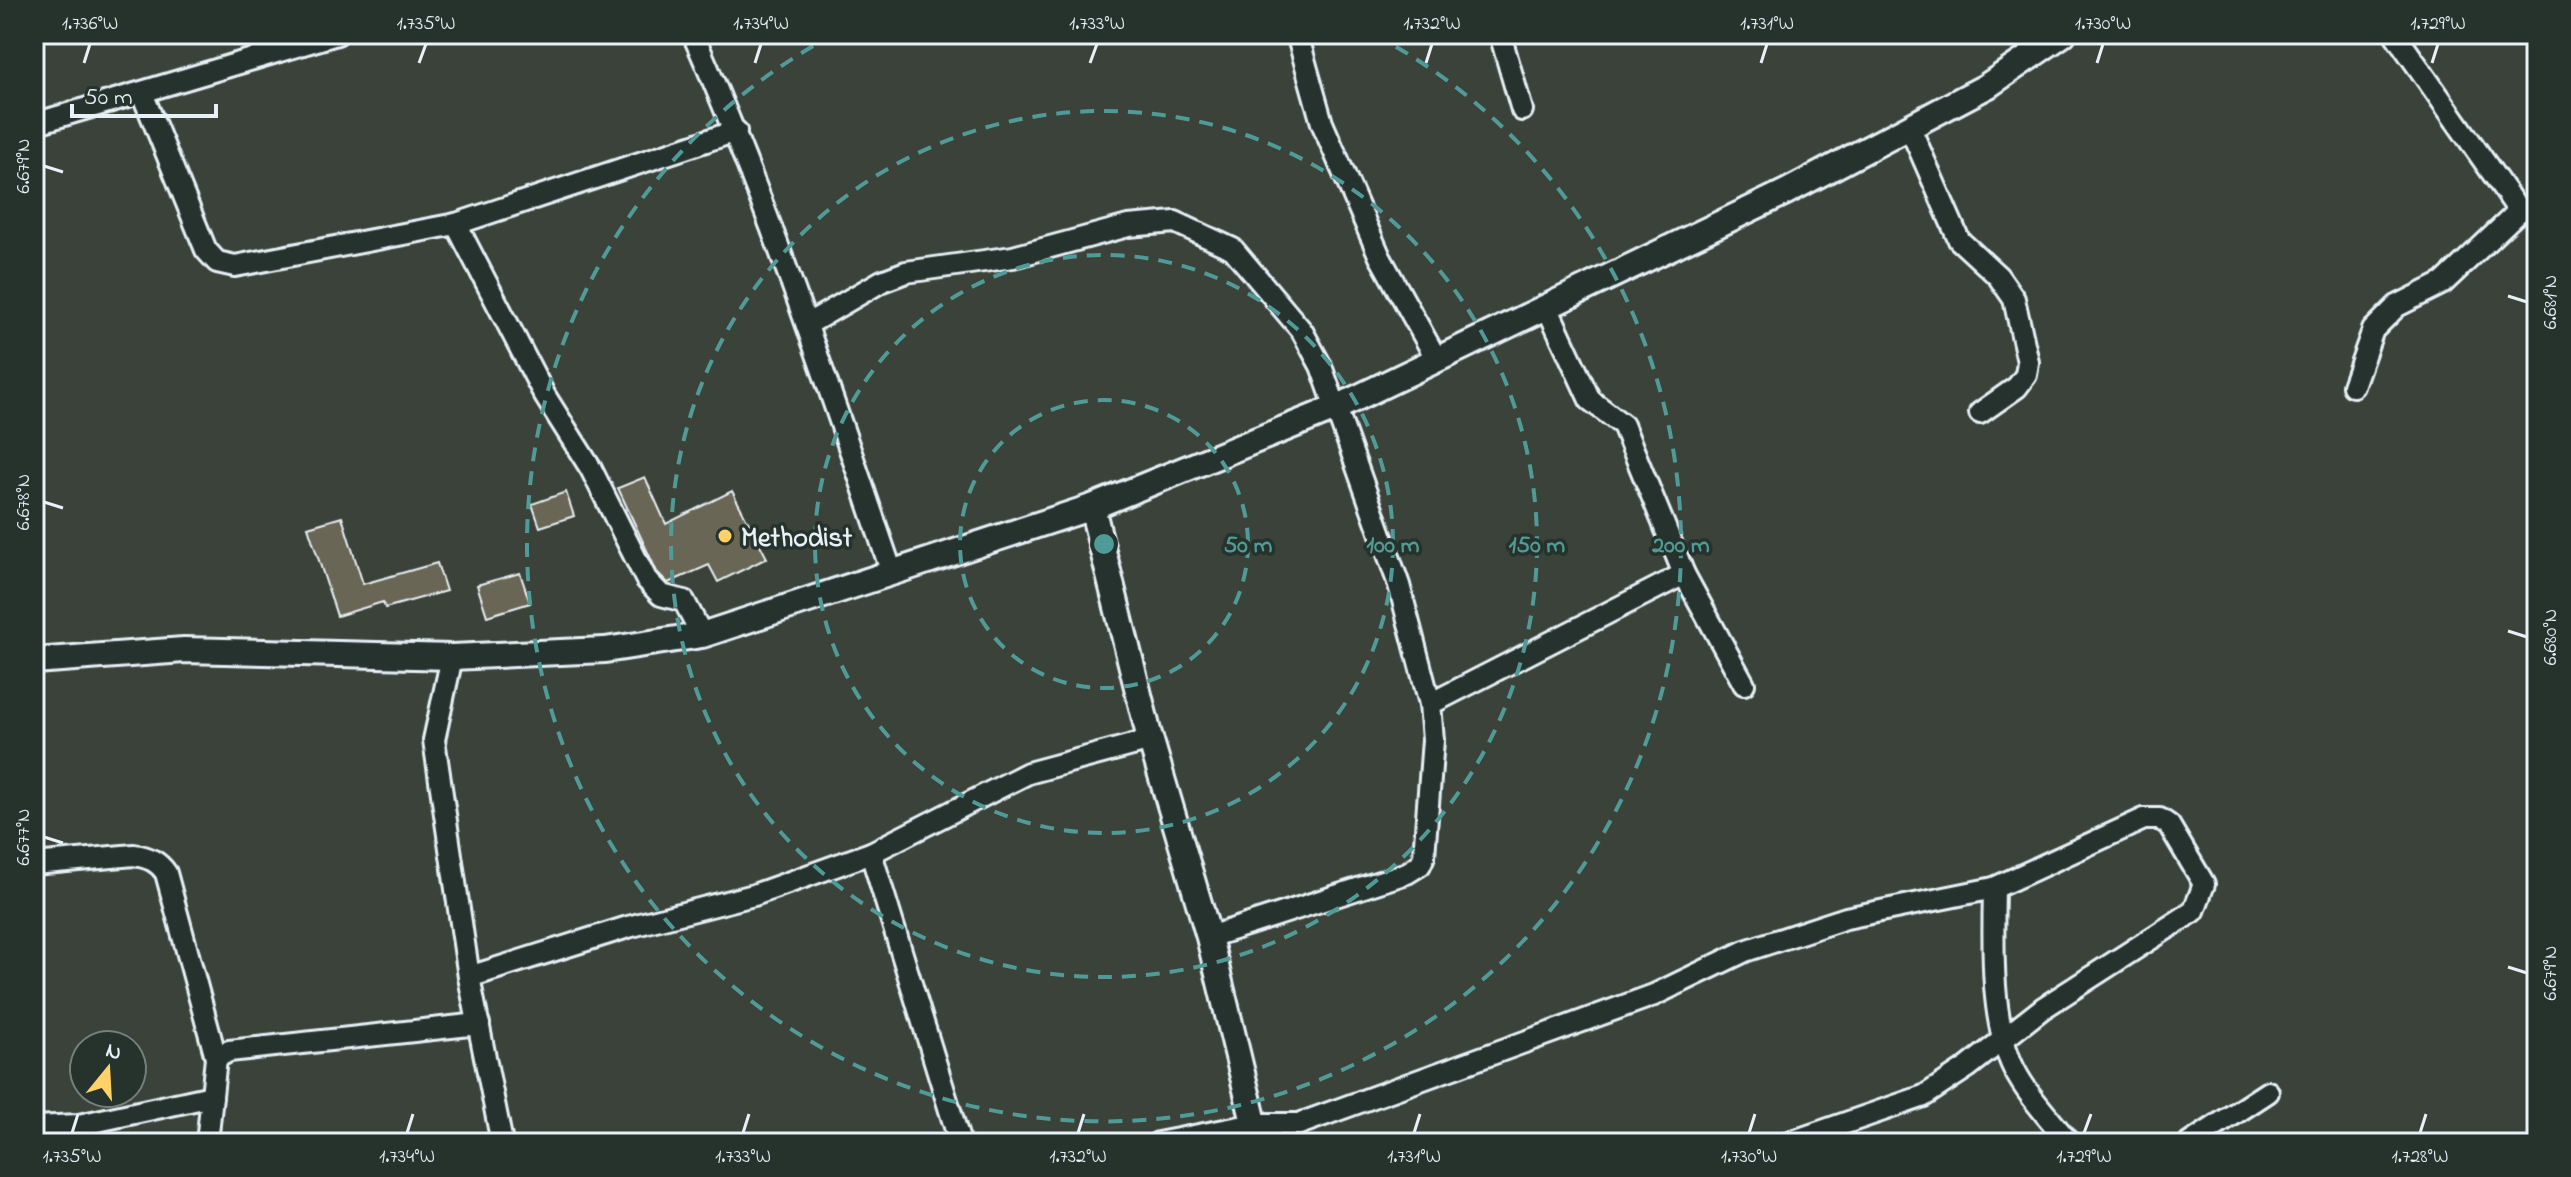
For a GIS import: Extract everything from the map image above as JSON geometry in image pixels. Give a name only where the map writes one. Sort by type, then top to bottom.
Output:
[{"type":"street","points":[[34,124],[337,34]]},
{"type":"street","points":[[693,34],[736,131],[808,324],[892,573]]},
{"type":"street","points":[[1297,34],[1322,123],[1380,257],[1437,360]]},
{"type":"street","points":[[1500,34],[1522,110]]},
{"type":"street","points":[[34,661],[184,650],[452,657],[605,650],[702,635],[1092,507],[1338,407],[1910,128],[1987,86],[2063,34]]},
{"type":"street","points":[[2353,386],[2373,330],[2397,306],[2443,283],[2528,206],[2395,34]]},
{"type":"street","points":[[142,93],[206,250],[217,262],[235,266],[456,224],[736,131]]},
{"type":"street","points":[[1910,128],[1959,240],[1998,276],[2014,299],[2028,362],[2026,375],[2017,387],[1980,413]]},
{"type":"street","points":[[808,324],[882,281],[906,272],[1013,257],[1128,226],[1175,222],[1233,249],[1302,331],[1338,407],[1399,585],[1430,704],[1433,740],[1424,822],[1424,856],[1420,865],[1407,873],[1209,937]]},
{"type":"street","points":[[456,224],[545,396],[591,469],[646,579],[661,595],[684,601],[702,635]]},
{"type":"street","points":[[1547,307],[1590,400],[1623,425],[1684,574],[1744,684]]},
{"type":"street","points":[[1092,507],[1151,740],[1209,937],[1257,1134]]},
{"type":"street","points":[[1430,704],[1684,574]]},
{"type":"street","points":[[452,657],[434,740],[469,977],[502,1143]]},
{"type":"street","points":[[469,977],[628,927],[754,895],[871,853],[1028,773],[1151,740]]},
{"type":"street","points":[[1158,1143],[1257,1134],[1299,1124],[1385,1096],[1654,995],[1745,951],[1896,905],[1994,888],[2154,817],[2169,825],[2204,884],[2194,911],[2001,1038],[1968,1067],[1924,1096],[1788,1143]]},
{"type":"street","points":[[871,853],[960,1143]]},
{"type":"street","points":[[34,864],[134,855],[147,857],[161,865],[166,873],[216,1058],[207,1143]]},
{"type":"street","points":[[1994,888],[1993,928],[2001,1038],[2015,1072],[2069,1143]]},
{"type":"street","points":[[216,1058],[240,1049],[479,1024]]},
{"type":"street","points":[[2190,1143],[2268,1092]]},
{"type":"street","points":[[34,1127],[79,1125],[101,1117],[212,1096]]},
{"type":"building","points":[[645,477],[666,524],[732,491],[767,558],[718,582],[709,565],[668,583],[657,572],[618,488]]},
{"type":"building","points":[[566,492],[574,516],[540,527],[532,504]]},
{"type":"building","points":[[342,517],[363,584],[437,563],[446,591],[385,608],[383,602],[337,616],[308,527]]},
{"type":"building","points":[[520,573],[530,603],[487,616],[477,585]]},
{"type":"place","name":"Methodist","points":[[725,536]]}]
